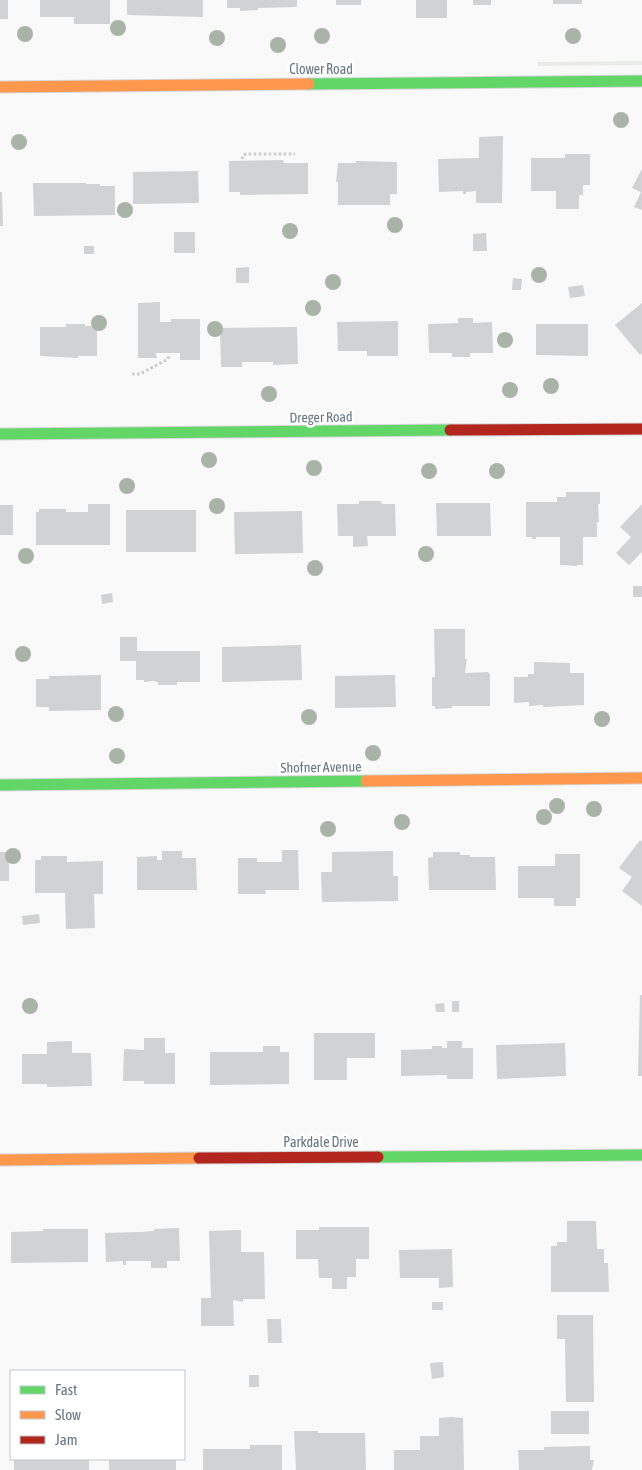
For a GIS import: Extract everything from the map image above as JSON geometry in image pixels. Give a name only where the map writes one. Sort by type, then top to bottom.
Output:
[{"type":"street","name":"Clower Road","points":[[0,87],[642,81]]},
{"type":"street","name":"Dreger Road","points":[[0,434],[642,429]]},
{"type":"street","name":"Shofner Avenue","points":[[0,785],[642,778]]},
{"type":"street","name":"Parkdale Drive","points":[[0,1160],[642,1155]]},
{"type":"path","points":[[242,159],[242,155],[246,154],[294,154]]},
{"type":"path","points":[[269,154],[269,159]]},
{"type":"path","points":[[132,374],[140,374],[168,359],[169,355]]},
{"type":"green space","points":[[642,61],[642,65],[538,66],[537,62]]},
{"type":"building","points":[[0,0],[8,0],[8,19],[0,19]]},
{"type":"building","points":[[40,0],[110,0],[110,24],[74,24],[74,17],[40,17]]},
{"type":"building","points":[[127,0],[203,0],[203,17],[127,15]]},
{"type":"building","points":[[227,0],[297,0],[297,7],[258,8],[258,10],[240,11],[240,8],[227,8]]},
{"type":"building","points":[[336,0],[361,0],[361,5],[336,5]]},
{"type":"building","points":[[416,0],[447,0],[447,18],[416,18]]},
{"type":"building","points":[[473,0],[491,0],[491,5],[473,5]]},
{"type":"building","points":[[553,0],[582,0],[582,4],[553,4]]},
{"type":"building","points":[[503,136],[502,203],[476,203],[476,191],[466,192],[466,194],[463,194],[463,191],[439,192],[438,159],[479,158],[479,137]]},
{"type":"building","points":[[565,154],[590,154],[590,185],[583,185],[583,195],[579,195],[579,209],[556,209],[556,191],[531,191],[531,158],[565,158]]},
{"type":"building","points":[[283,160],[284,163],[308,163],[308,194],[240,195],[240,192],[229,192],[229,161]]},
{"type":"building","points":[[356,161],[397,162],[397,194],[390,194],[390,205],[338,205],[338,182],[336,182],[338,163],[356,163]]},
{"type":"building","points":[[642,169],[642,210],[634,207],[641,192],[632,188]]},
{"type":"building","points":[[198,171],[199,203],[133,204],[133,172]]},
{"type":"building","points":[[33,183],[86,183],[100,184],[100,186],[115,186],[115,215],[34,216]]},
{"type":"building","points":[[0,192],[2,192],[3,226],[0,226]]},
{"type":"building","points":[[174,232],[195,232],[195,253],[174,253]]},
{"type":"building","points":[[486,233],[487,251],[473,251],[473,234]]},
{"type":"building","points":[[84,246],[94,246],[94,254],[84,254]]},
{"type":"building","points":[[249,267],[249,283],[236,283],[236,268]]},
{"type":"building","points":[[513,278],[522,279],[521,290],[512,290]]},
{"type":"building","points":[[583,285],[585,296],[570,298],[568,287]]},
{"type":"building","points":[[160,302],[160,322],[171,322],[171,319],[200,319],[200,360],[180,360],[180,353],[156,353],[157,358],[138,358],[138,303]]},
{"type":"building","points":[[642,303],[642,353],[640,355],[615,325]]},
{"type":"building","points":[[458,318],[473,318],[473,323],[492,322],[493,353],[470,353],[470,357],[452,357],[452,353],[429,353],[428,324],[458,323]]},
{"type":"building","points":[[398,321],[398,356],[367,356],[367,351],[338,351],[337,322]]},
{"type":"building","points":[[66,324],[97,326],[97,356],[78,356],[78,358],[40,356],[40,327],[66,327]]},
{"type":"building","points":[[536,324],[588,324],[588,356],[536,355]]},
{"type":"building","points":[[297,327],[298,364],[273,365],[273,362],[242,362],[242,367],[221,367],[220,328]]},
{"type":"building","points":[[566,492],[600,492],[597,537],[583,537],[583,565],[560,565],[560,537],[536,537],[536,539],[532,539],[532,537],[526,537],[526,502],[557,502],[557,497],[566,497]]},
{"type":"building","points":[[359,501],[381,501],[382,504],[395,504],[396,536],[367,536],[368,546],[353,547],[353,536],[338,536],[337,504],[359,504]]},
{"type":"building","points":[[436,503],[490,503],[491,536],[437,536]]},
{"type":"building","points":[[88,504],[110,504],[110,545],[36,545],[36,512],[39,512],[39,509],[66,509],[66,512],[88,512]]},
{"type":"building","points":[[642,504],[642,552],[629,565],[616,553],[631,537],[620,527]]},
{"type":"building","points":[[0,505],[13,505],[13,535],[0,535]]},
{"type":"building","points":[[126,510],[196,510],[196,552],[126,552]]},
{"type":"building","points":[[302,511],[303,553],[235,554],[234,512]]},
{"type":"building","points":[[633,586],[642,586],[642,597],[633,597]]},
{"type":"building","points":[[112,593],[113,602],[102,604],[101,595]]},
{"type":"building","points":[[434,629],[465,629],[465,659],[467,659],[465,673],[488,672],[490,674],[490,706],[452,706],[452,708],[435,709],[435,706],[432,706],[432,677],[435,677]]},
{"type":"building","points":[[120,637],[137,637],[137,651],[200,651],[200,682],[177,682],[177,685],[158,685],[158,682],[136,680],[136,661],[120,661]]},
{"type":"building","points":[[301,645],[302,680],[222,682],[222,647]]},
{"type":"building","points":[[534,662],[570,663],[570,673],[584,673],[584,705],[543,707],[543,705],[529,706],[529,702],[514,703],[514,677],[528,677],[528,674],[534,674]]},
{"type":"building","points":[[101,675],[101,710],[49,711],[49,707],[36,707],[36,679],[49,679],[49,676]]},
{"type":"building","points":[[395,675],[396,707],[335,708],[335,676]]},
{"type":"building","points":[[640,840],[642,842],[642,906],[622,891],[632,877],[619,868]]},
{"type":"building","points":[[282,850],[298,850],[299,890],[265,890],[266,894],[238,894],[238,858],[257,858],[257,862],[282,862]]},
{"type":"building","points":[[162,851],[182,851],[182,858],[196,858],[197,890],[137,890],[137,857],[157,856],[157,860],[162,860]]},
{"type":"building","points":[[393,851],[393,876],[398,876],[398,901],[322,902],[321,872],[332,872],[332,852]]},
{"type":"building","points":[[0,852],[9,852],[9,881],[0,881]]},
{"type":"building","points":[[433,852],[460,852],[460,855],[470,855],[470,857],[495,857],[496,890],[429,890],[428,858],[433,857]]},
{"type":"building","points":[[555,854],[580,854],[580,898],[576,898],[576,906],[554,906],[554,898],[518,898],[518,866],[555,866]]},
{"type":"building","points":[[41,856],[67,856],[67,862],[103,861],[103,894],[94,894],[95,928],[66,929],[65,893],[35,893],[35,860],[41,860]]},
{"type":"building","points":[[39,914],[40,923],[23,925],[22,916]]},
{"type":"building","points":[[640,995],[642,995],[642,1076],[638,1076]]},
{"type":"building","points":[[452,1001],[459,1001],[459,1012],[452,1012]]},
{"type":"building","points":[[444,1003],[445,1012],[436,1012],[435,1004]]},
{"type":"building","points":[[314,1033],[375,1033],[375,1058],[347,1058],[347,1080],[314,1080]]},
{"type":"building","points":[[144,1038],[165,1038],[165,1053],[175,1053],[175,1084],[144,1084],[144,1081],[123,1081],[124,1049],[144,1050]]},
{"type":"building","points":[[72,1041],[72,1053],[91,1053],[92,1086],[47,1087],[47,1084],[22,1084],[22,1054],[47,1054],[47,1042]]},
{"type":"building","points":[[447,1041],[462,1041],[462,1048],[473,1048],[473,1079],[447,1079],[447,1075],[401,1076],[401,1050],[432,1049],[432,1046],[447,1048]]},
{"type":"building","points":[[565,1043],[566,1076],[497,1079],[496,1045]]},
{"type":"building","points":[[263,1046],[280,1046],[280,1052],[289,1052],[289,1084],[210,1085],[210,1052],[263,1052]]},
{"type":"building","points":[[567,1221],[596,1221],[597,1249],[604,1249],[604,1263],[608,1263],[609,1292],[551,1292],[551,1246],[557,1246],[557,1242],[567,1242]]},
{"type":"building","points":[[319,1227],[369,1227],[369,1259],[356,1259],[356,1277],[347,1277],[347,1289],[332,1289],[332,1278],[319,1278],[318,1259],[296,1259],[296,1230],[319,1230]]},
{"type":"building","points":[[179,1228],[180,1261],[167,1261],[167,1268],[151,1268],[151,1261],[126,1261],[126,1265],[123,1265],[123,1261],[106,1262],[105,1233]]},
{"type":"building","points":[[43,1229],[88,1229],[88,1262],[11,1263],[11,1232],[43,1231]]},
{"type":"building","points":[[241,1230],[241,1252],[264,1252],[265,1299],[243,1299],[243,1302],[233,1300],[234,1326],[201,1326],[201,1298],[211,1298],[209,1231]]},
{"type":"building","points":[[452,1249],[453,1287],[439,1288],[439,1278],[400,1278],[399,1250]]},
{"type":"building","points":[[432,1302],[443,1302],[443,1310],[432,1310]]},
{"type":"building","points":[[557,1315],[593,1315],[594,1402],[566,1402],[565,1339],[557,1339]]},
{"type":"building","points":[[267,1319],[281,1319],[282,1343],[268,1343]]},
{"type":"building","points":[[443,1362],[444,1377],[432,1379],[430,1363]]},
{"type":"building","points":[[249,1375],[259,1375],[259,1387],[249,1387]]},
{"type":"building","points":[[551,1411],[589,1411],[589,1434],[551,1434]]},
{"type":"building","points":[[439,1418],[463,1418],[464,1470],[394,1470],[394,1450],[420,1450],[420,1436],[439,1436]]},
{"type":"building","points":[[294,1431],[365,1433],[366,1470],[296,1470]]},
{"type":"building","points":[[250,1445],[282,1445],[282,1470],[203,1470],[203,1449],[250,1449]]},
{"type":"building","points":[[590,1446],[590,1460],[594,1460],[592,1470],[519,1470],[518,1450],[544,1450],[544,1447]]},
{"type":"building","points":[[14,1460],[89,1460],[89,1470],[14,1470]]},
{"type":"building","points":[[109,1460],[176,1460],[176,1470],[109,1470]]},
{"type":"traffic: fast","points":[[309,84],[642,81]]},
{"type":"traffic: fast","points":[[0,434],[450,430]]},
{"type":"traffic: fast","points":[[0,785],[366,781]]},
{"type":"traffic: fast","points":[[378,1157],[642,1155]]},
{"type":"traffic: slow","points":[[0,87],[309,84]]},
{"type":"traffic: slow","points":[[366,781],[642,778]]},
{"type":"traffic: slow","points":[[0,1160],[199,1158]]},
{"type":"traffic: jam","points":[[450,430],[642,429]]},
{"type":"traffic: jam","points":[[199,1158],[378,1157]]}]
